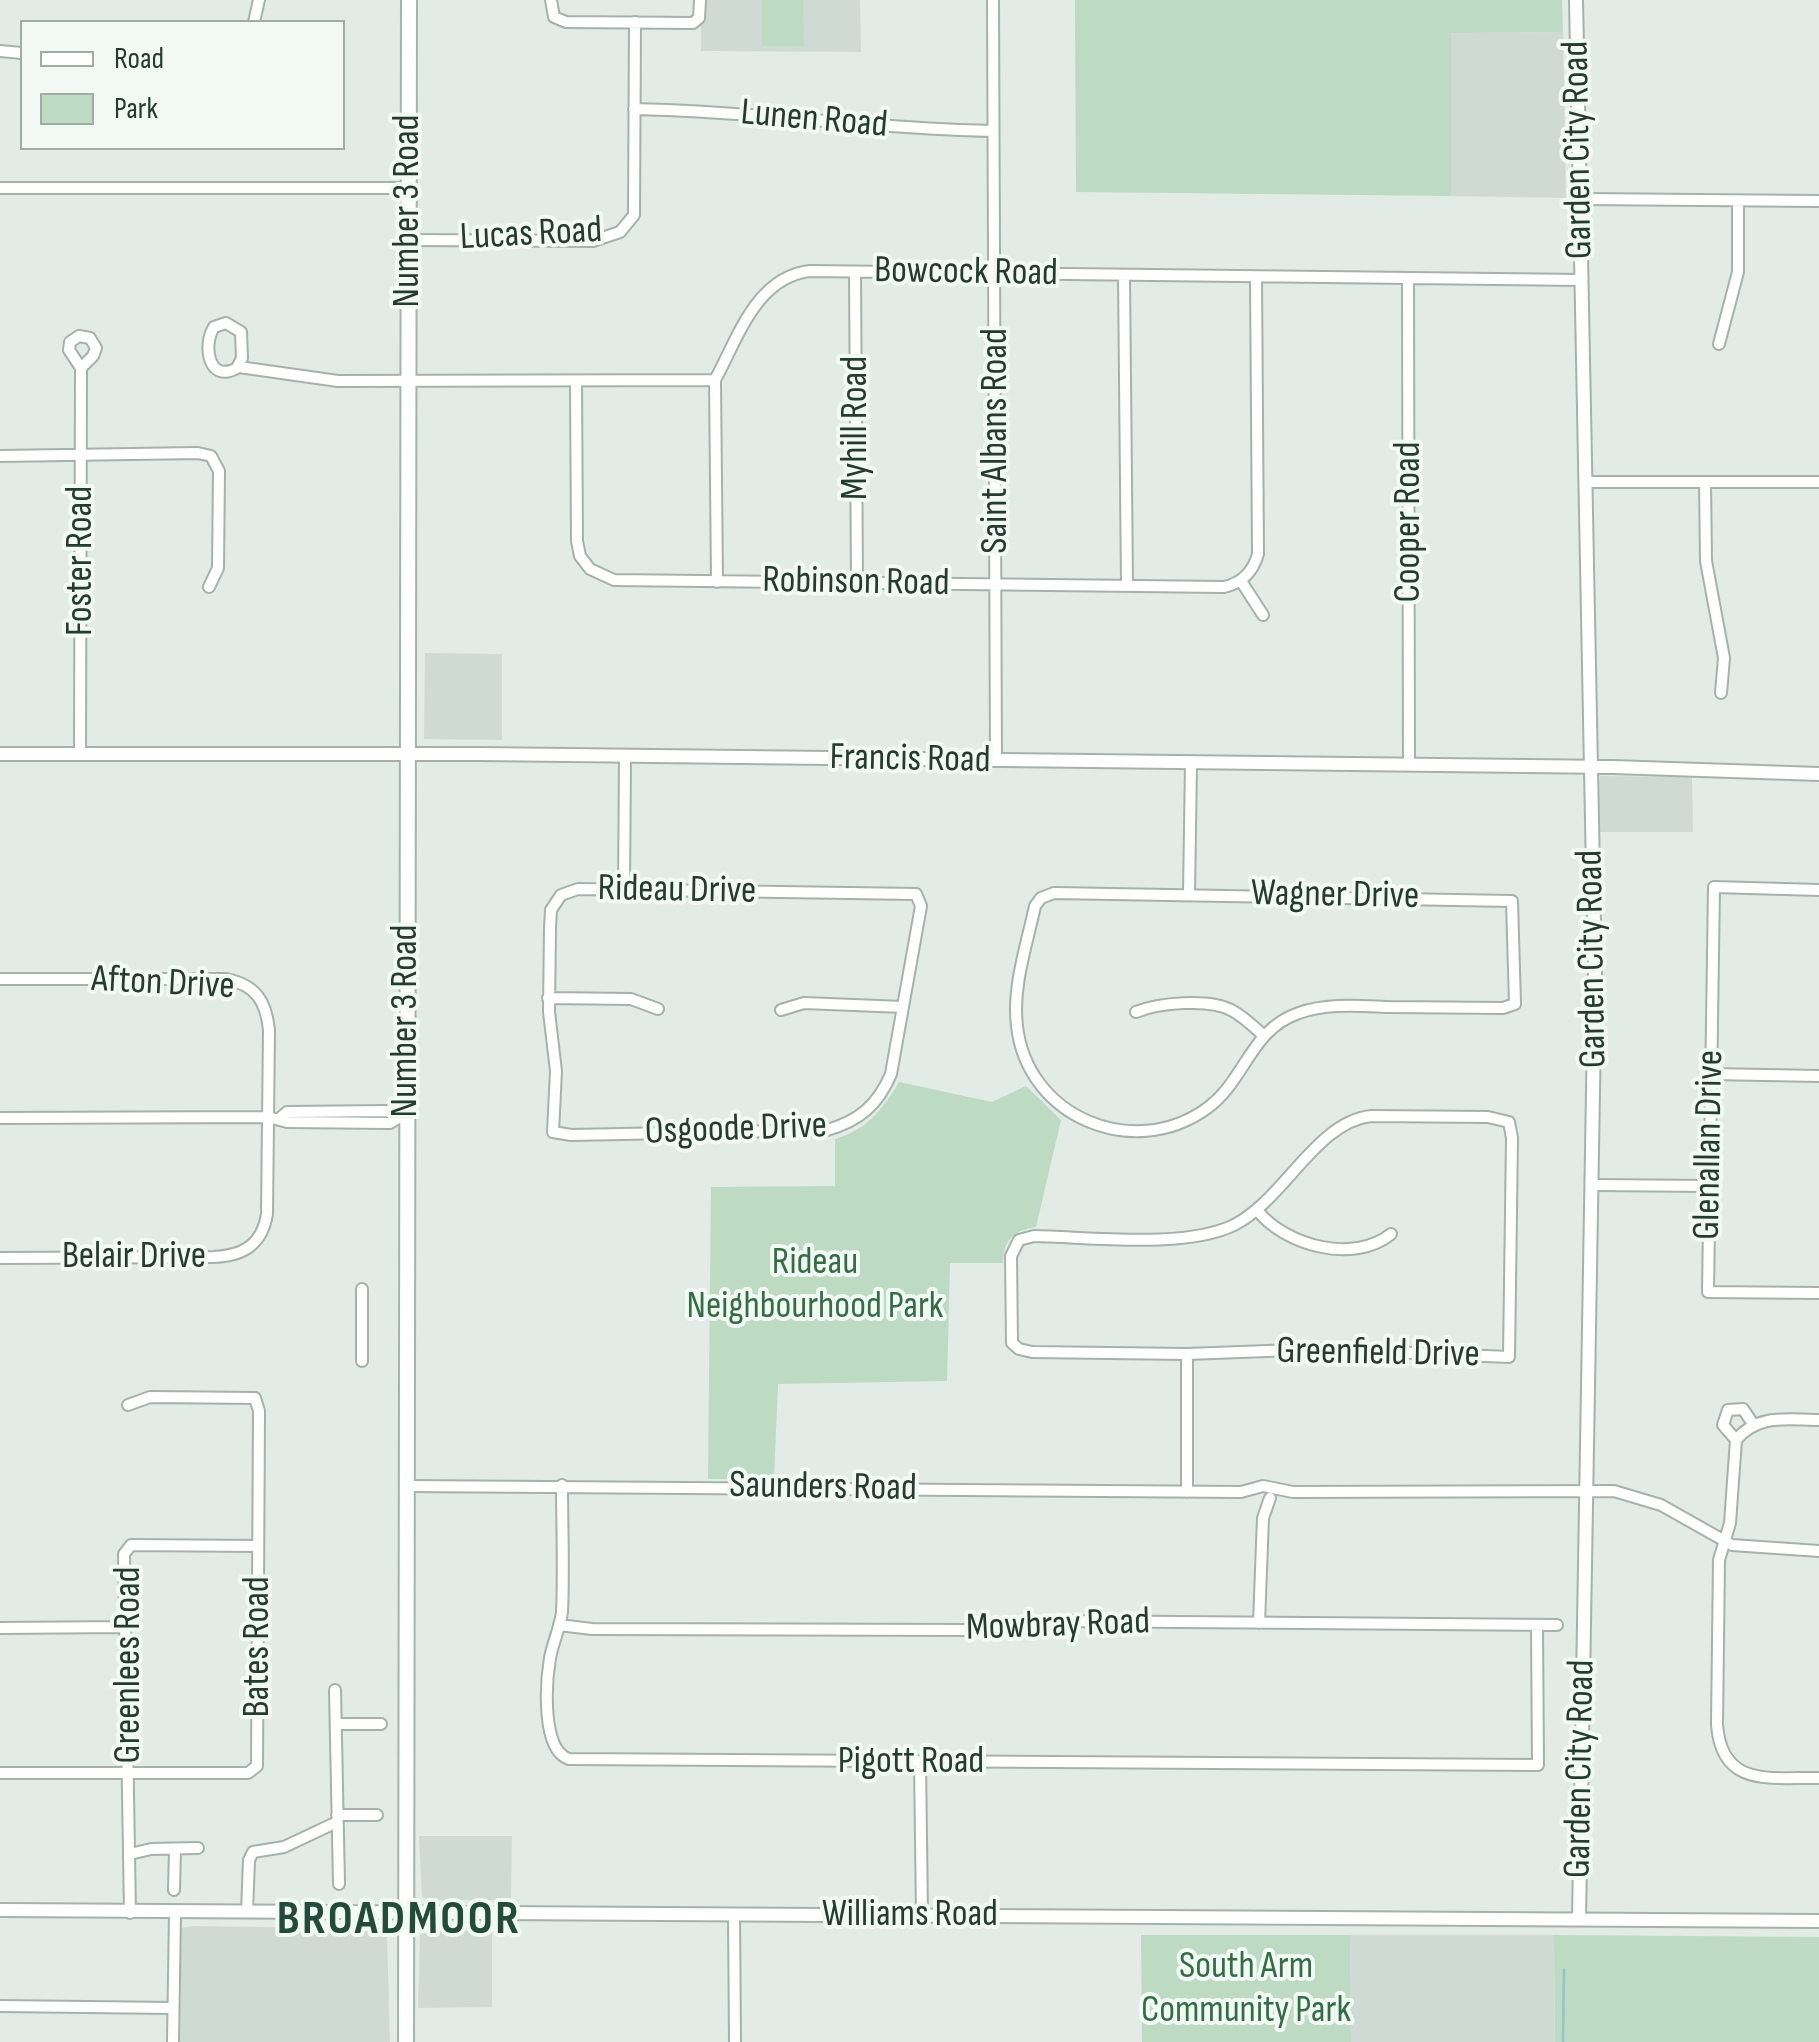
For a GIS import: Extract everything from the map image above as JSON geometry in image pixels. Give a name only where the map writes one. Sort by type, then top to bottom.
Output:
[{"type":"main road","name":"Number 3 Road","points":[[406,2042],[402,1118],[409,0]]},
{"type":"street","points":[[551,0],[554,17],[566,22],[693,23],[700,0]]},
{"type":"street","name":"Saint Albans Road","points":[[993,0],[996,761]]},
{"type":"street","name":"Garden City Road","points":[[1576,0],[1595,884],[1594,1185],[1579,1919]]},
{"type":"street","name":"Lucas Road","points":[[408,240],[593,241],[620,232],[634,215],[634,22]]},
{"type":"street","name":"Lunen Road","points":[[634,109],[704,110],[924,130],[994,131]]},
{"type":"street","points":[[0,188],[408,188]]},
{"type":"street","points":[[1580,199],[1819,201]]},
{"type":"street","points":[[1719,344],[1738,272],[1738,202]]},
{"type":"street","name":"Myhill Road","points":[[855,272],[856,584]]},
{"type":"street","name":"Bowcock Road","points":[[715,380],[760,298],[775,283],[797,273],[1581,280]]},
{"type":"street","points":[[1124,275],[1127,586]]},
{"type":"street","points":[[1256,277],[1258,554],[1245,577],[1264,615]]},
{"type":"street","name":"Cooper Road","points":[[1408,279],[1409,764]]},
{"type":"street","points":[[239,367],[240,332],[232,324],[219,324],[209,335],[210,364],[226,373],[239,367],[328,380],[715,380],[717,582]]},
{"type":"street","name":"Foster Road","points":[[80,754],[81,368]]},
{"type":"street","name":"Robinson Road","points":[[576,382],[577,541],[584,562],[596,574],[614,580],[1224,587],[1245,577]]},
{"type":"street","points":[[0,456],[198,453],[215,460],[219,471],[218,568],[209,586]]},
{"type":"street","points":[[1585,482],[1819,482]]},
{"type":"street","points":[[1706,482],[1706,561],[1724,658],[1721,692]]},
{"type":"street","name":"Francis Road","points":[[0,754],[407,753],[1409,764],[1819,774]]},
{"type":"street","points":[[624,889],[625,757]]},
{"type":"street","points":[[1189,894],[1191,763]]},
{"type":"street","name":"Glenallan Drive","points":[[1819,890],[1714,886],[1708,1292],[1819,1293]]},
{"type":"street","name":"Rideau Drive","points":[[553,1132],[556,1071],[548,998],[550,928],[556,899],[570,890],[624,889],[916,894]]},
{"type":"street","name":"Osgoode Drive","points":[[553,1132],[813,1132],[846,1125],[861,1117],[885,1089],[891,1074],[921,906],[916,894]]},
{"type":"street","name":"Wagner Drive","points":[[1054,894],[1189,894],[1512,901],[1515,1004],[1503,1008],[1324,1007],[1294,1014],[1262,1035],[1222,1096],[1179,1124],[1150,1132],[1130,1132],[1080,1120],[1044,1091],[1028,1066],[1018,1037],[1020,978],[1035,906],[1041,898],[1054,894]]},
{"type":"street","name":"Afton Drive","points":[[0,979],[216,978],[244,984],[259,995],[268,1018],[274,1118]]},
{"type":"street","points":[[548,998],[631,999],[658,1009]]},
{"type":"street","points":[[781,1010],[804,1003],[904,1007]]},
{"type":"street","points":[[1136,1012],[1162,1004],[1222,1006],[1244,1018],[1262,1035]]},
{"type":"street","points":[[1711,1074],[1819,1076]]},
{"type":"street","points":[[0,1118],[274,1118],[287,1112],[389,1111],[402,1118]]},
{"type":"street","name":"Greenfield Drive","points":[[1372,1116],[1488,1117],[1509,1122],[1512,1138],[1508,1357],[1321,1349],[1187,1354],[1032,1352],[1014,1346],[1009,1333],[1010,1260],[1012,1248],[1019,1240],[1034,1236],[1194,1237],[1228,1228],[1257,1210],[1333,1132],[1352,1120],[1372,1116]]},
{"type":"street","name":"Belair Drive","points":[[0,1258],[212,1257],[244,1251],[257,1241],[265,1224],[274,1118]]},
{"type":"street","points":[[1594,1185],[1710,1186]]},
{"type":"street","points":[[1257,1210],[1286,1235],[1310,1244],[1364,1247],[1382,1242],[1391,1234]]},
{"type":"street","points":[[362,1289],[362,1361]]},
{"type":"street","points":[[1187,1354],[1187,1492]]},
{"type":"street","name":"Bates Road","points":[[0,1773],[248,1773],[258,1766],[260,1411],[255,1398],[150,1397],[128,1405]]},
{"type":"street","points":[[1736,1440],[1723,1425],[1728,1410],[1743,1409],[1753,1424]]},
{"type":"street","points":[[1819,1420],[1753,1424],[1736,1440],[1730,1523],[1719,1560],[1717,1724],[1721,1748],[1731,1765],[1748,1775],[1819,1778]]},
{"type":"street","name":"Pigott Road","points":[[562,1485],[560,1626],[550,1661],[549,1728],[553,1747],[561,1756],[577,1760],[1538,1764]]},
{"type":"street","name":"Saunders Road","points":[[406,1486],[1263,1495],[1622,1492],[1654,1501],[1723,1542],[1744,1548],[1819,1551]]},
{"type":"street","points":[[1259,1623],[1263,1495]]},
{"type":"street","name":"Greenlees Road","points":[[130,1913],[124,1554],[131,1545],[258,1546]]},
{"type":"street","name":"Mowbray Road","points":[[560,1626],[970,1630],[1045,1622],[1557,1626]]},
{"type":"street","name":"Garden City Road","points":[[1538,1626],[1538,1764]]},
{"type":"street","points":[[0,1628],[124,1627]]},
{"type":"street","points":[[335,1690],[339,1884]]},
{"type":"street","points":[[336,1724],[381,1724]]},
{"type":"street","points":[[920,1762],[922,1914]]},
{"type":"street","points":[[247,1912],[252,1852],[284,1846],[337,1819],[377,1815]]},
{"type":"street","points":[[130,1854],[198,1848]]},
{"type":"street","points":[[174,1849],[174,1890]]},
{"type":"street","name":"Williams Road","points":[[0,1910],[1819,1922]]},
{"type":"street","points":[[173,2042],[175,1913]]},
{"type":"street","points":[[734,1914],[735,2042]]},
{"type":"street","points":[[0,2006],[172,2008]]},
{"type":"shaded area","points":[[701,0],[860,0],[861,52],[701,51]]},
{"type":"shaded area","points":[[1563,32],[1566,198],[1451,196],[1450,33]]},
{"type":"shaded area","points":[[425,653],[502,654],[502,740],[424,739]]},
{"type":"shaded area","points":[[1600,776],[1692,777],[1693,832],[1597,832]]},
{"type":"shaded area","points":[[419,1836],[512,1836],[511,1900],[422,1897]]},
{"type":"shaded area","points":[[432,1927],[492,1927],[492,2007],[418,2008],[420,1935]]},
{"type":"shaded area","points":[[181,1928],[383,1929],[387,1936],[390,2042],[180,2042]]},
{"type":"shaded area","points":[[1350,1935],[1554,1935],[1555,2042],[1351,2042]]},
{"type":"green space","points":[[762,0],[803,0],[804,46],[762,46]]},
{"type":"green space","points":[[1075,0],[1562,0],[1563,32],[1451,33],[1451,196],[1076,192]]},
{"type":"green space","name":"Rideau Neighbourhood Park","points":[[899,1082],[992,1102],[1026,1086],[1061,1120],[1036,1227],[1011,1238],[1003,1263],[950,1263],[947,1381],[778,1384],[774,1479],[708,1479],[711,1187],[835,1186],[835,1139],[873,1117]]},
{"type":"green space","name":"South Arm Community Park","points":[[1141,1935],[1350,1935],[1351,2042],[1142,2042]]},
{"type":"green space","points":[[1554,1935],[1819,1937],[1819,2042],[1555,2042]]},
{"type":"waterway","points":[[1563,2042],[1564,1970]]},
{"type":"district","name":"BROADMOOR","points":[[399,1921]]}]
